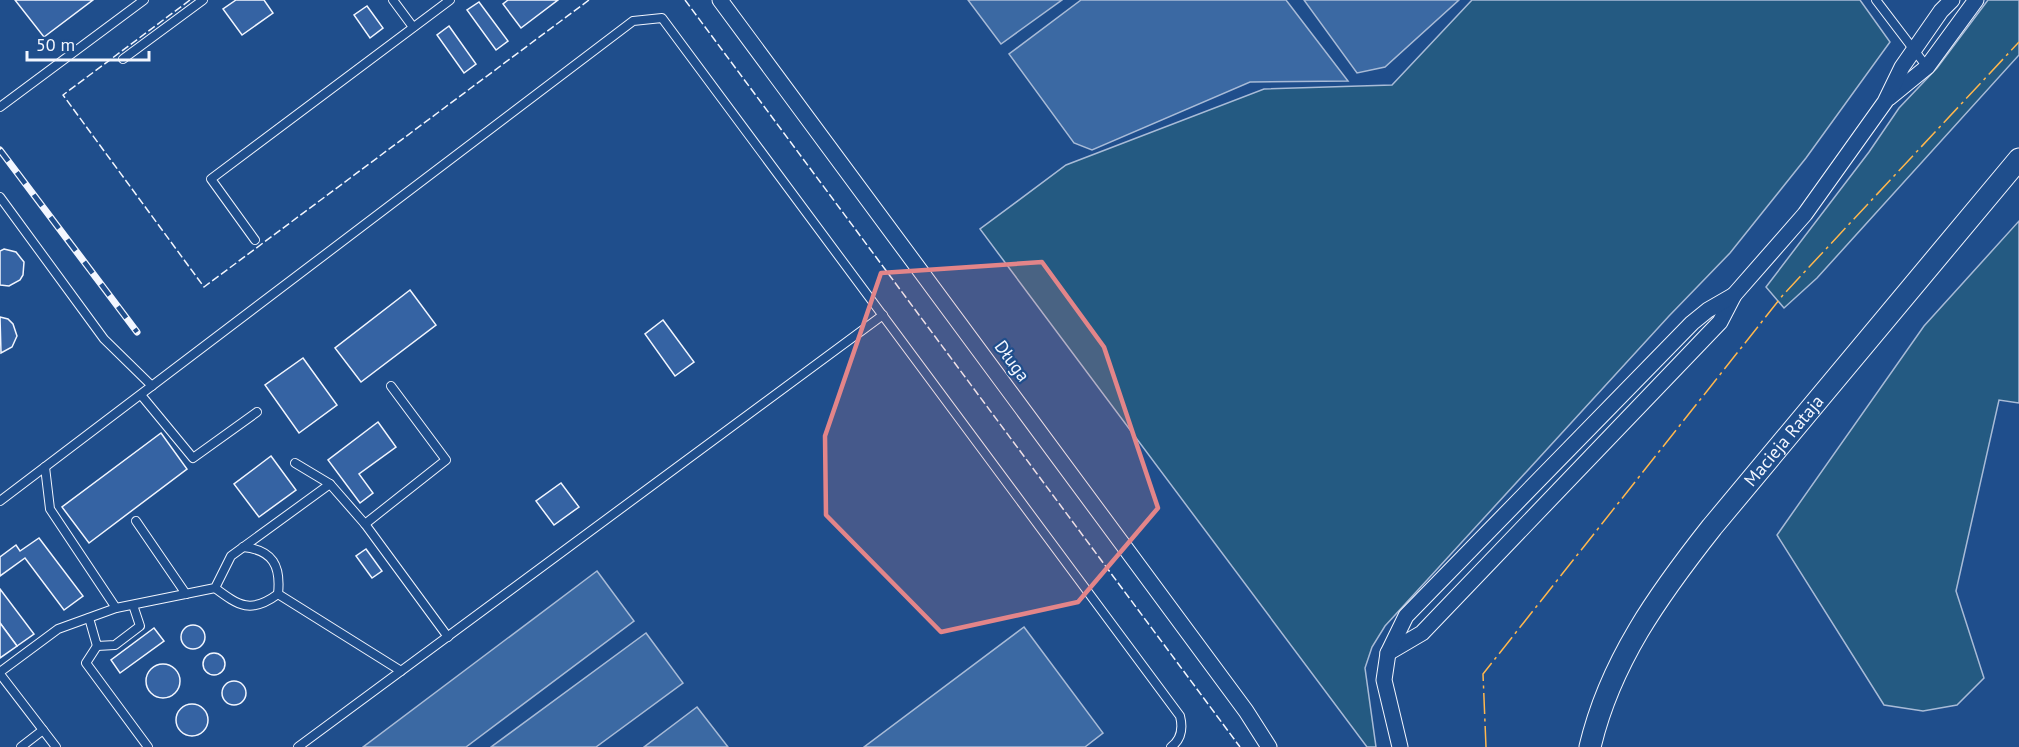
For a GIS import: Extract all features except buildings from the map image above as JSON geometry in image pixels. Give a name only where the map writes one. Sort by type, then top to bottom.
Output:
[{"type":"main road","name":"Macieja Rataja","points":[[1590,747],[1613,679],[1634,636],[1667,584],[2019,159]]},
{"type":"street","name":"Długa","points":[[720,0],[1232,692],[1269,747]]},
{"type":"street","points":[[1388,653],[1422,633],[1720,322],[1734,295],[1805,214],[1885,102],[1902,67],[1941,11],[1952,0]]},
{"type":"street","points":[[1885,102],[1927,67],[1976,0]]},
{"type":"street","points":[[1400,747],[1384,680],[1388,653],[1406,616],[1692,323],[1708,310],[1734,295]]},
{"type":"lane","points":[[0,107],[144,0]]},
{"type":"lane","points":[[123,59],[203,0]]},
{"type":"lane","points":[[393,0],[413,27]]},
{"type":"lane","points":[[255,240],[211,179],[450,0]]},
{"type":"lane","points":[[1876,0],[1927,67]]},
{"type":"lane","points":[[0,501],[633,21],[662,18],[1180,716],[1183,728],[1176,743],[1171,747]]},
{"type":"lane","points":[[0,197],[104,339],[152,386]]},
{"type":"lane","points":[[298,747],[883,315]]},
{"type":"lane","points":[[365,524],[446,460],[391,386]]},
{"type":"lane","points":[[141,394],[193,458],[257,412]]},
{"type":"lane","points":[[295,463],[330,484],[365,524],[448,637]]},
{"type":"lane","points":[[45,466],[50,509],[116,608]]},
{"type":"lane","points":[[215,588],[231,556],[330,484]]},
{"type":"lane","points":[[136,522],[186,594]]},
{"type":"lane","points":[[243,548],[257,548],[268,555],[276,567],[279,580],[278,594]]},
{"type":"lane","points":[[56,747],[0,673],[58,629],[116,608],[215,588],[234,602],[250,606],[264,604],[278,594]]},
{"type":"lane","points":[[278,594],[401,671]]},
{"type":"lane","points":[[97,646],[115,645],[140,626],[133,605]]},
{"type":"lane","points":[[89,618],[97,646],[86,663],[148,747]]},
{"type":"lane","points":[[21,747],[43,730]]},
{"type":"highlighted area","points":[[1042,262],[1104,347],[1158,508],[1078,602],[941,632],[826,515],[825,436],[881,273]]},
{"type":"shaded area","points":[[968,0],[1062,0],[1001,44]]},
{"type":"shaded area","points":[[1081,0],[1286,0],[1348,81],[1250,82],[1092,150],[1074,143],[1009,54]]},
{"type":"shaded area","points":[[1304,0],[1459,0],[1385,67],[1357,73]]},
{"type":"shaded area","points":[[1472,0],[1860,0],[1890,42],[1806,158],[1730,253],[1669,316],[1385,626],[1372,647],[1365,668],[1376,747],[1367,747],[980,229],[1066,165],[1264,89],[1392,85]]},
{"type":"shaded area","points":[[1988,0],[2019,0],[2019,55],[1817,278],[1784,308],[1766,287],[1869,152],[1899,108],[1937,68]]},
{"type":"shaded area","points":[[2019,221],[2019,403],[1999,400],[1956,591],[1984,678],[1957,705],[1923,711],[1884,705],[1777,535],[1924,326]]},
{"type":"shaded area","points":[[597,571],[634,621],[466,747],[363,747]]},
{"type":"shaded area","points":[[1024,627],[1103,733],[1085,747],[864,747]]},
{"type":"shaded area","points":[[646,633],[683,683],[596,747],[491,747]]},
{"type":"shaded area","points":[[697,707],[728,747],[644,747]]},
{"type":"railway","points":[[0,150],[137,332]]},
{"type":"fence","points":[[190,0],[63,95],[204,287],[589,0]]},
{"type":"fence","points":[[685,0],[1240,747]]},
{"type":"power","points":[[1486,747],[1483,674],[1783,295],[2019,42]]}]
